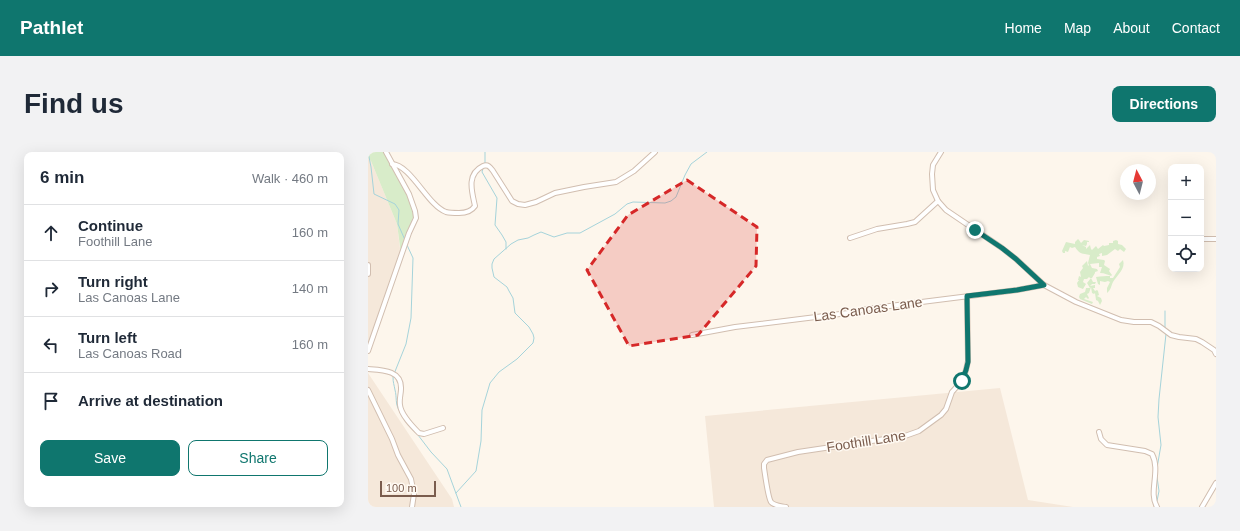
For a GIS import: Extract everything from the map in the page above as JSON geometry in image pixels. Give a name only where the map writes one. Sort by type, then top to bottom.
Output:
[{"type":"street","points":[[368,351],[416,218],[409,194],[386,152]]},
{"type":"street","points":[[392,164],[396,164],[401,167],[416,182],[434,204],[447,212],[452,212],[469,211],[475,206],[472,194],[472,176],[479,169],[487,165],[493,171],[512,201],[525,205],[536,202],[555,193],[584,186],[616,182],[634,171],[655,152]]},
{"type":"street","points":[[941,152],[934,165],[932,174],[933,190],[938,201],[946,210],[1016,259],[1044,285],[1105,314],[1128,322],[1154,323],[1171,334],[1179,337],[1196,339],[1210,346],[1216,352]]},
{"type":"street","points":[[850,238],[876,229],[915,222],[938,201]]},
{"type":"street","points":[[1204,239],[1216,239]]},
{"type":"street","points":[[368,265],[368,274]]},
{"type":"street","name":"Las Canoas Lane","points":[[692,335],[735,327],[1017,290],[1044,285]]},
{"type":"street","name":"Foothill Lane","points":[[786,507],[774,504],[771,502],[768,495],[764,468],[764,464],[767,460],[798,452],[905,436],[919,431],[941,415],[946,409],[952,392],[962,381],[968,362],[967,296]]},
{"type":"street","points":[[368,369],[388,371],[397,376],[401,387],[401,409],[419,433],[424,434],[443,428]]},
{"type":"street","points":[[368,390],[392,439],[398,455],[411,479],[414,494],[412,507]]},
{"type":"street","points":[[1099,432],[1107,445],[1145,451],[1152,454],[1156,470],[1154,500],[1157,507]]},
{"type":"street","points":[[1202,507],[1216,483]]},
{"type":"highlighted area","points":[[687,180],[757,227],[756,266],[698,335],[629,346],[587,270],[628,215]]},
{"type":"shaded area","points":[[368,158],[371,161],[397,224],[401,257],[368,351]]},
{"type":"shaded area","points":[[368,373],[452,499],[454,507],[368,507]]},
{"type":"shaded area","points":[[1000,388],[1028,500],[1073,507],[714,507],[705,416]]},
{"type":"green space","points":[[368,152],[386,152],[408,192],[414,215],[401,254],[397,224],[371,161],[368,158]]},
{"type":"green space","points":[[1078,239],[1081,243],[1084,240],[1089,241],[1087,242],[1086,246],[1082,245],[1086,247],[1086,249],[1090,245],[1092,250],[1096,246],[1098,249],[1103,245],[1113,243],[1113,241],[1116,240],[1118,241],[1118,244],[1122,245],[1126,249],[1124,252],[1120,249],[1118,251],[1115,249],[1107,255],[1102,256],[1102,253],[1099,254],[1100,256],[1097,257],[1097,259],[1105,261],[1104,265],[1110,269],[1109,271],[1112,275],[1100,273],[1102,267],[1099,267],[1099,263],[1090,264],[1092,268],[1097,269],[1098,271],[1095,272],[1092,278],[1089,277],[1084,279],[1083,282],[1086,284],[1083,289],[1078,287],[1077,283],[1079,276],[1081,277],[1080,272],[1083,268],[1082,266],[1087,261],[1088,266],[1089,265],[1090,255],[1080,253],[1075,247],[1070,247],[1068,252],[1065,251],[1065,253],[1062,251],[1066,242],[1075,244]]},
{"type":"green space","points":[[1123,260],[1124,263],[1122,269],[1107,293],[1107,288],[1110,282],[1100,281],[1100,285],[1098,284],[1096,277],[1110,276],[1110,278],[1113,278],[1120,267],[1119,264]]},
{"type":"green space","points":[[1091,278],[1093,282],[1096,282],[1090,286],[1095,285],[1095,288],[1093,288],[1095,291],[1098,291],[1099,295],[1097,296],[1101,298],[1102,301],[1100,305],[1096,300],[1095,293],[1092,293],[1091,287],[1089,293],[1087,294],[1089,298],[1088,299],[1086,297],[1084,299],[1093,302],[1092,304],[1080,299],[1079,297],[1080,294],[1085,292],[1086,288],[1090,288],[1087,283]]},
{"type":"waterway","points":[[368,152],[374,194],[395,204],[399,210],[398,224],[405,240]]},
{"type":"waterway","points":[[485,152],[485,163]]},
{"type":"waterway","points":[[456,493],[476,471],[481,441],[482,410],[490,383],[499,372],[517,359],[533,343],[534,338],[529,327],[515,313],[513,298],[507,287],[494,277],[492,268],[494,259],[511,244],[541,232],[554,237],[567,233],[580,233],[615,214],[627,204],[633,202],[665,203],[671,201],[676,197],[691,164],[707,152]]},
{"type":"waterway","points":[[483,168],[482,172],[497,198],[495,225],[506,242],[506,249]]},
{"type":"waterway","points":[[394,374],[406,344],[411,318],[413,258],[407,245]]},
{"type":"waterway","points":[[1165,311],[1165,329]]},
{"type":"waterway","points":[[1157,468],[1161,445],[1158,417],[1159,399],[1166,334]]},
{"type":"waterway","points":[[393,377],[399,410]]},
{"type":"waterway","points":[[418,435],[447,469],[461,507]]},
{"type":"waterway","points":[[1157,477],[1159,491],[1157,501]]},
{"type":"route","points":[[962,381],[968,362],[967,296],[1044,285],[1016,259],[975,230]]}]
